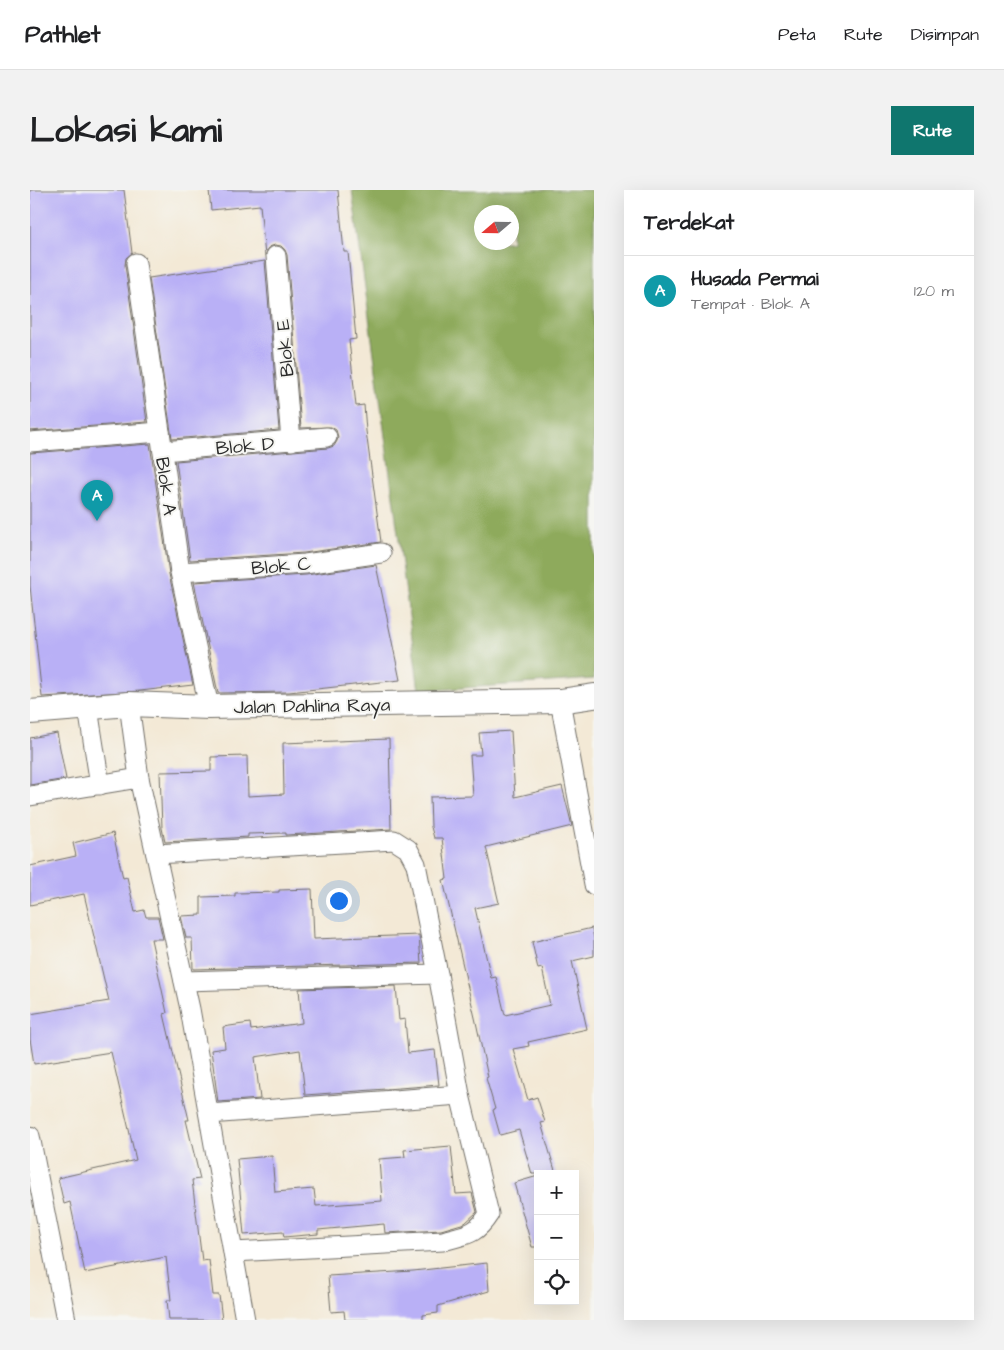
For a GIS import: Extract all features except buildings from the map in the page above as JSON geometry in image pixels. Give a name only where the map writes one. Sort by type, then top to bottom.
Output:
[{"type":"street","name":"Blok E","points":[[276,256],[291,441]]},
{"type":"street","name":"Blok A","points":[[136,263],[180,572],[209,707]]},
{"type":"street","name":"Blok D","points":[[30,442],[291,441],[327,437]]},
{"type":"street","name":"Blok C","points":[[180,572],[306,564],[381,553]]},
{"type":"street","name":"Jalan Dahlina Raya","points":[[30,712],[129,704],[209,707],[560,700],[594,696]]},
{"type":"street","points":[[560,700],[594,885]]},
{"type":"street","points":[[129,704],[139,778],[184,981],[245,1320]]},
{"type":"street","points":[[88,708],[100,785]]},
{"type":"street","points":[[30,796],[139,778]]},
{"type":"street","points":[[156,854],[394,840],[408,849],[416,864],[460,1095],[489,1214],[480,1228],[468,1234],[442,1241],[233,1252]]},
{"type":"street","points":[[184,981],[438,974]]},
{"type":"street","points":[[208,1114],[460,1095]]},
{"type":"street","points":[[30,1136],[66,1320]]},
{"type":"green space","points":[[352,190],[592,190],[594,197],[594,679],[419,691]]},
{"type":"place","name":"Husada Permai","points":[[97,521]]}]
